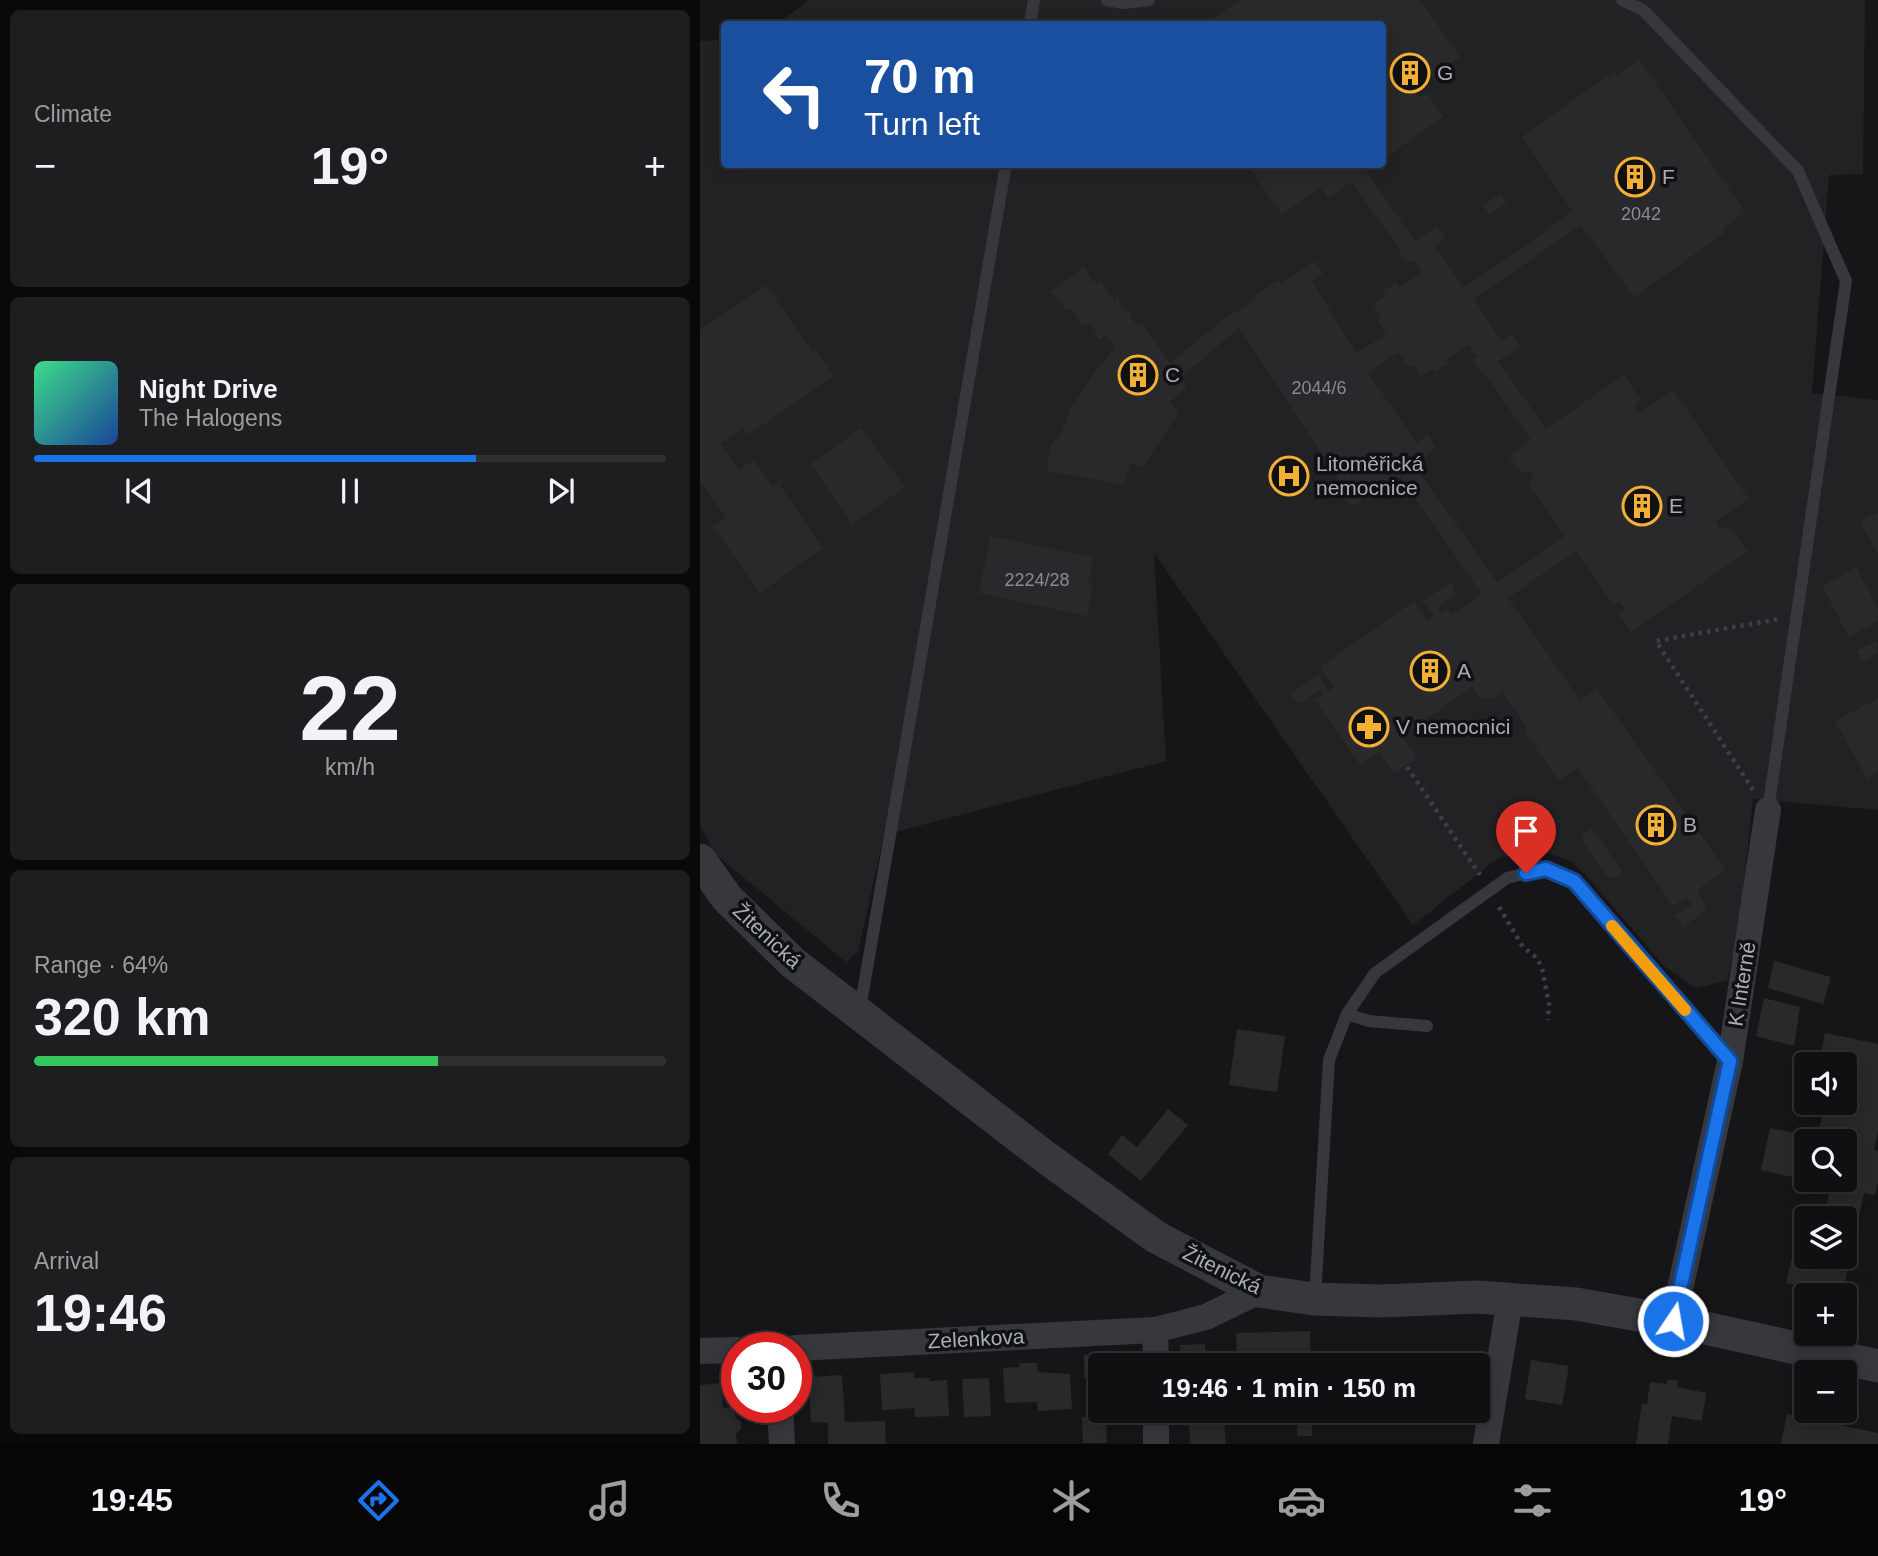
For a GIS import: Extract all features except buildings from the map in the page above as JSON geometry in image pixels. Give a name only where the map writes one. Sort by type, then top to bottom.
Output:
[{"type":"street","name":"K Interně","points":[[1673,1321],[1730,1061],[1768,810]]},
{"type":"street","name":"Žitenická","points":[[700,860],[726,898],[792,962],[1048,1159],[1156,1237],[1259,1291],[1314,1299],[1380,1301],[1477,1297],[1576,1304],[1673,1321],[1878,1366]]},
{"type":"street","name":"Zelenkova","points":[[812,1347],[1156,1330],[1206,1317],[1259,1291]]},
{"type":"street","points":[[1486,1444],[1510,1300]]},
{"type":"street","points":[[1156,1330],[1156,1353]]},
{"type":"street","points":[[700,1351],[721,1350]]},
{"type":"street","points":[[781,1423],[782,1444]]},
{"type":"street","points":[[1156,1423],[1156,1444]]},
{"type":"lane","points":[[1030,21],[1034,0]]},
{"type":"lane","points":[[1107,0],[1123,3],[1149,0]]},
{"type":"lane","points":[[1622,0],[1643,10],[1798,171],[1846,281],[1768,810]]},
{"type":"lane","points":[[859,1013],[1005,168]]},
{"type":"lane","points":[[1314,1299],[1329,1060],[1347,1014],[1375,974],[1507,878],[1546,869],[1574,881],[1730,1061]]},
{"type":"lane","points":[[1347,1014],[1369,1021],[1427,1026]]},
{"type":"path","points":[[1768,810],[1743,777],[1656,641],[1796,616]]},
{"type":"shaded area","name":"Litoměřická nemocnice","points":[[808,0],[1865,0],[1863,174],[1829,175],[1812,393],[1878,400],[1878,810],[1753,799],[1739,929],[1727,981],[1696,988],[1664,966],[1584,873],[1570,861],[1543,851],[1497,859],[1413,925],[1154,553],[1166,761],[884,835],[858,952],[846,962],[714,853],[700,825],[700,41],[721,40],[721,168],[1386,168],[1386,21],[782,21]]},
{"type":"slow traffic","points":[[1612,926],[1685,1010]]},
{"type":"place","name":"G","points":[[1410,73]]},
{"type":"place","name":"F","points":[[1635,177]]},
{"type":"place","name":"C","points":[[1138,375]]},
{"type":"place","name":"Litoměřická nemocnice","points":[[1289,476]]},
{"type":"place","name":"E","points":[[1642,506]]},
{"type":"place","name":"A","points":[[1430,671]]},
{"type":"place","name":"V nemocnici","points":[[1369,727]]},
{"type":"place","name":"B","points":[[1656,825]]},
{"type":"route","points":[[1526,873],[1546,869],[1574,881],[1730,1061],[1673,1321]]}]
